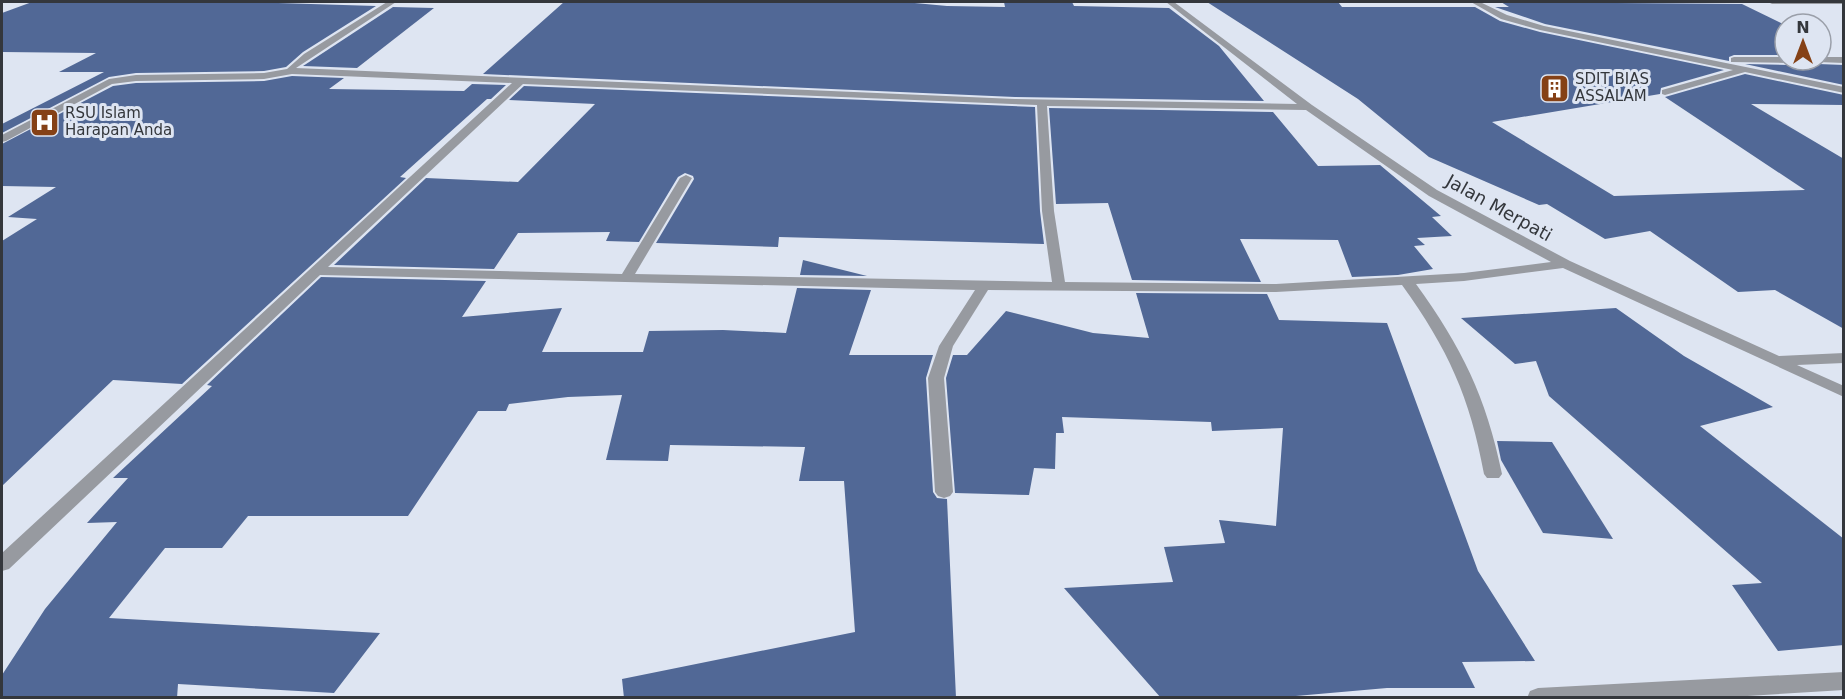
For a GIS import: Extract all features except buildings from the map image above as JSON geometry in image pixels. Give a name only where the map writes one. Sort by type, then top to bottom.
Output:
[{"type":"street","points":[[291,71],[291,68],[307,56],[392,2]]},
{"type":"street","name":"Jalan Merpati","points":[[1170,2],[1308,107],[1433,193],[1565,264],[1774,362],[1844,392]]},
{"type":"street","points":[[1474,2],[1504,16],[1543,28],[1844,90]]},
{"type":"street","points":[[1772,2],[1844,2]]},
{"type":"street","points":[[1708,61],[1773,60]]},
{"type":"street","points":[[1665,92],[1746,69]]},
{"type":"street","points":[[2,139],[103,84],[116,80],[264,76],[291,71],[1042,103],[1308,107]]},
{"type":"street","points":[[2,564],[521,80]]},
{"type":"street","points":[[1042,103],[1047,211],[1059,285]]},
{"type":"street","points":[[627,277],[686,178]]},
{"type":"street","points":[[316,271],[984,286],[1276,288],[1464,277],[1565,264]]},
{"type":"street","points":[[1406,280],[1429,311],[1459,363],[1480,415],[1493,474]]},
{"type":"street","points":[[944,492],[936,378],[946,346],[984,286]]},
{"type":"street","points":[[1774,362],[1844,358]]},
{"type":"street","points":[[1538,698],[1844,681]]},
{"type":"place","name":"SDIT BIAS ASSALAM","points":[[1554,88]]},
{"type":"place","name":"RSU Islam Harapan Anda","points":[[44,122]]}]
